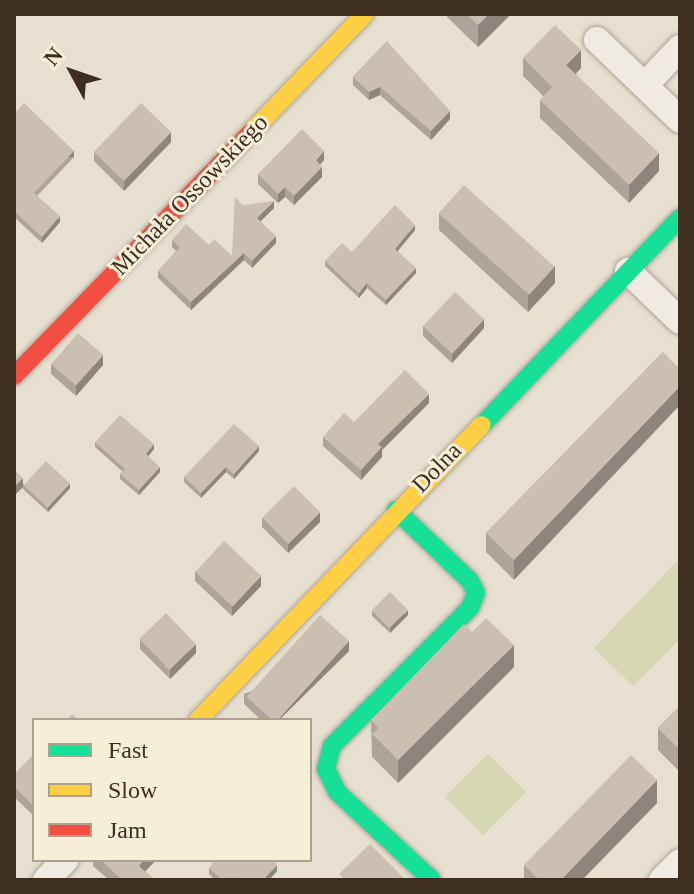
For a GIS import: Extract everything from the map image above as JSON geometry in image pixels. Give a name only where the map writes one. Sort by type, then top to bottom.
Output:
[{"type":"street","name":"Michała Ossowskiego","points":[[14,376],[365,14]]},
{"type":"street","points":[[597,40],[680,120]]},
{"type":"street","points":[[645,85],[680,48]]},
{"type":"street","name":"Dolna","points":[[200,718],[396,510],[680,218]]},
{"type":"street","points":[[628,271],[680,321]]},
{"type":"street","points":[[396,510],[470,581],[476,593],[470,608],[332,746],[326,769],[337,792],[432,880]]},
{"type":"street","points":[[46,880],[63,862]]},
{"type":"street","points":[[662,880],[680,862]]},
{"type":"green space","points":[[680,558],[680,639],[633,686],[594,648]]},
{"type":"green space","points":[[488,754],[526,792],[483,835],[445,797]]},
{"type":"building","points":[[467,14],[489,14],[478,25]]},
{"type":"building","points":[[555,25],[581,50],[566,65],[659,153],[629,185],[540,100],[552,87],[523,58]]},
{"type":"building","points":[[387,41],[450,111],[431,131],[380,87],[369,92],[353,77]]},
{"type":"building","points":[[24,103],[74,151],[34,193],[60,216],[42,237],[14,211],[14,114]]},
{"type":"building","points":[[141,103],[171,132],[124,181],[94,152]]},
{"type":"building","points":[[302,129],[324,151],[316,160],[322,167],[294,196],[285,187],[278,194],[258,174]]},
{"type":"building","points":[[464,185],[555,267],[529,295],[439,213]]},
{"type":"building","points":[[235,197],[243,205],[274,201],[257,218],[276,236],[252,261],[244,253],[191,302],[158,271],[180,247],[172,240],[186,224],[209,245],[214,239],[232,256]]},
{"type":"building","points":[[395,205],[415,225],[395,249],[416,268],[386,300],[367,283],[359,293],[325,261],[342,243],[352,252]]},
{"type":"building","points":[[455,292],[484,319],[452,354],[423,326]]},
{"type":"building","points":[[78,333],[103,355],[76,386],[51,364]]},
{"type":"building","points":[[663,352],[680,369],[680,386],[514,560],[486,533]]},
{"type":"building","points":[[405,370],[429,394],[378,444],[382,447],[361,470],[323,437],[344,413],[354,422]]},
{"type":"building","points":[[120,415],[154,444],[146,454],[160,467],[139,490],[120,474],[125,469],[95,442]]},
{"type":"building","points":[[234,424],[259,446],[234,474],[226,467],[201,493],[184,477]]},
{"type":"building","points":[[46,461],[70,484],[48,508],[23,485]]},
{"type":"building","points":[[14,470],[23,478],[14,487]]},
{"type":"building","points":[[294,486],[320,512],[288,544],[262,518]]},
{"type":"building","points":[[224,541],[261,576],[233,606],[195,572]]},
{"type":"building","points":[[390,592],[408,610],[389,628],[372,610]]},
{"type":"building","points":[[166,613],[196,644],[169,670],[139,639]]},
{"type":"building","points":[[320,615],[349,641],[280,718],[270,718],[246,697]]},
{"type":"building","points":[[486,618],[514,645],[398,760],[372,734],[378,728],[371,720],[464,624],[472,632]]},
{"type":"building","points":[[680,706],[680,750],[658,728]]},
{"type":"building","points":[[631,755],[657,780],[561,880],[539,880],[524,865]]},
{"type":"building","points":[[32,756],[32,804],[14,787],[14,775]]},
{"type":"building","points":[[370,844],[406,880],[345,880],[339,874]]},
{"type":"building","points":[[103,862],[142,862],[139,866],[155,880],[122,880]]},
{"type":"building","points":[[214,862],[275,862],[277,865],[263,880],[236,880],[232,877],[222,880],[209,868]]},
{"type":"traffic: fast","points":[[482,425],[680,218]]},
{"type":"traffic: fast","points":[[396,510],[470,581],[476,593],[470,608],[332,746],[326,769],[337,792],[432,880]]},
{"type":"traffic: slow","points":[[251,132],[365,14]]},
{"type":"traffic: slow","points":[[200,718],[482,425]]},
{"type":"traffic: jam","points":[[14,376],[251,132]]}]
